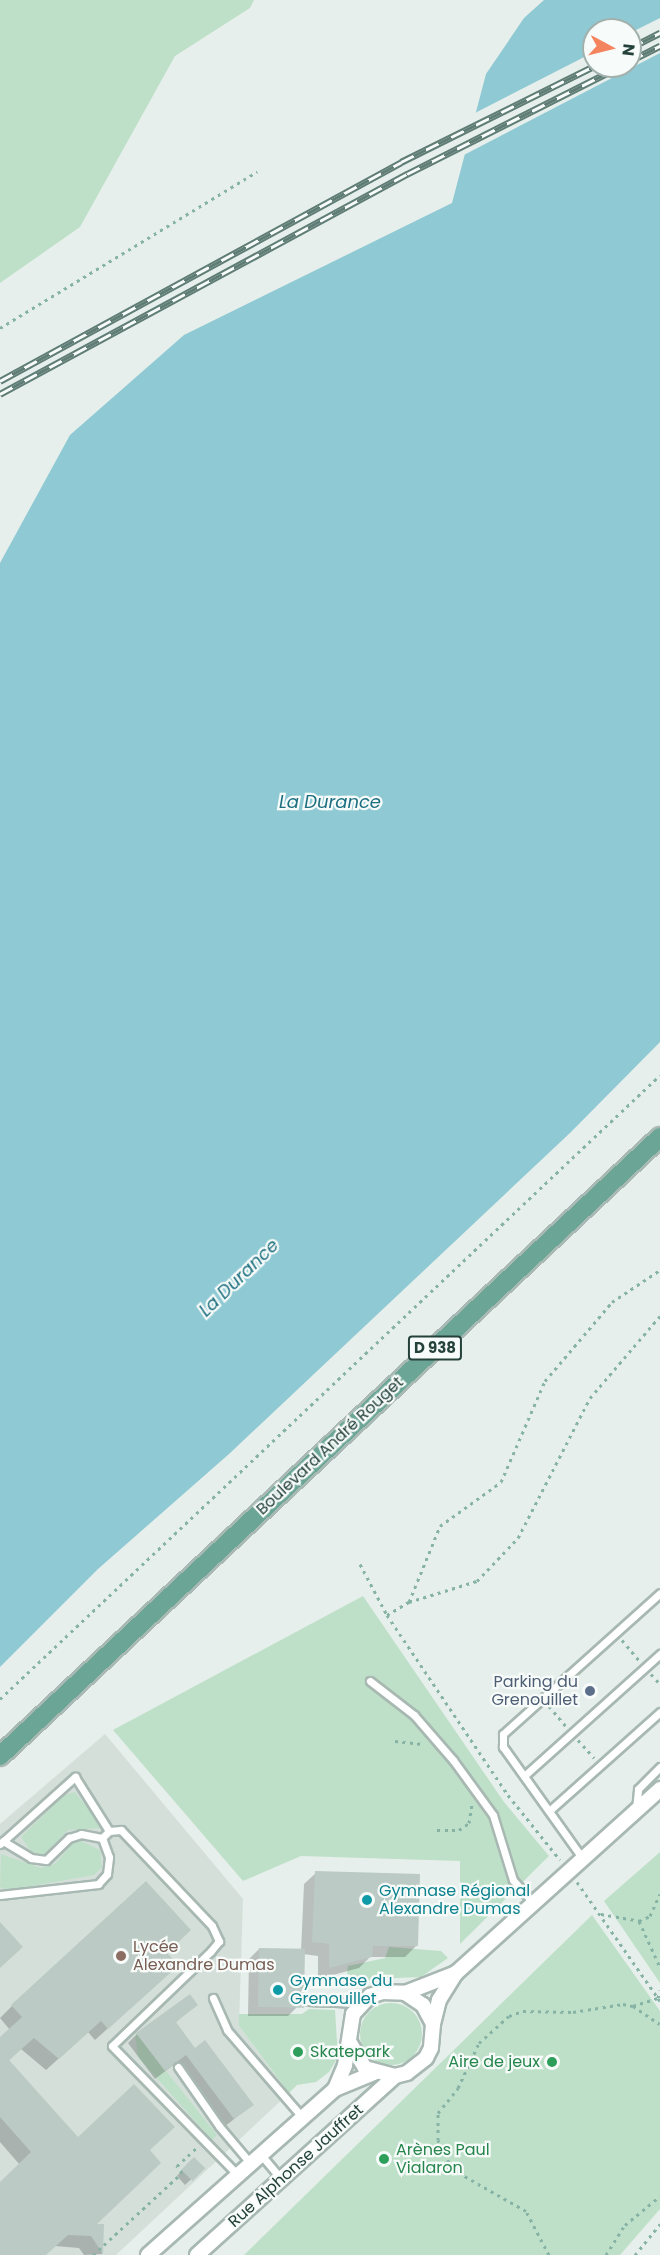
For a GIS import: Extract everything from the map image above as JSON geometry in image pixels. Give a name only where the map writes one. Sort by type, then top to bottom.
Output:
[{"type":"main road","name":"Boulevard André Rouget","points":[[0,1756],[660,1137]]},
{"type":"street","name":"Rue Alphonse Jauffret","points":[[197,2255],[395,2076],[407,2073],[426,2058],[432,2048],[433,2024],[439,2000],[456,1973],[660,1789]]},
{"type":"street","name":"Rue Alphonse Jauffret","points":[[335,2089],[345,2065],[349,2027],[361,2003],[382,1992],[405,1993],[456,1973]]},
{"type":"street","points":[[405,1993],[423,2005],[433,2024]]},
{"type":"street","points":[[349,2041],[358,2060],[374,2073],[395,2076]]},
{"type":"street","name":"Rue Alphonse Jauffret","points":[[148,2255],[257,2161],[335,2089],[374,2073]]},
{"type":"lane","points":[[583,1859],[503,1747],[503,1734],[660,1593]]},
{"type":"lane","points":[[524,1776],[660,1654]]},
{"type":"lane","points":[[370,1681],[414,1715],[453,1760],[493,1815],[513,1880],[534,1903]]},
{"type":"lane","points":[[549,1811],[660,1712]]},
{"type":"lane","points":[[636,1811],[638,1789],[660,1767]]},
{"type":"lane","points":[[102,1838],[81,1834],[69,1838],[46,1860],[31,1858],[1,1843],[75,1777],[110,1831]]},
{"type":"lane","points":[[102,1838],[110,1831],[121,1830],[212,1926],[219,1941],[112,2046],[239,2176]]},
{"type":"lane","points":[[0,1895],[98,1884],[107,1874],[108,1865],[102,1838]]},
{"type":"lane","points":[[213,1998],[226,2030],[303,2118]]},
{"type":"lane","points":[[308,2001],[361,2003]]},
{"type":"lane","points":[[178,2067],[219,2126],[257,2161],[281,2179]]},
{"type":"path","points":[[0,328],[257,172]]},
{"type":"path","points":[[0,1699],[660,1075]]},
{"type":"path","points":[[409,1602],[440,1526],[501,1482],[545,1380],[612,1302],[660,1270]]},
{"type":"path","points":[[387,1615],[409,1602],[477,1581],[518,1538],[590,1398],[660,1316]]},
{"type":"path","points":[[360,1564],[387,1615],[508,1795],[570,1872],[659,2000]]},
{"type":"path","points":[[395,1741],[433,1745],[453,1760]]},
{"type":"path","points":[[437,1830],[459,1830],[469,1823],[473,1798]]},
{"type":"path","points":[[599,1913],[639,1921],[650,1916],[660,1894]]},
{"type":"path","points":[[639,1921],[660,1967]]},
{"type":"path","points":[[659,2000],[660,1990]]},
{"type":"path","points":[[549,2255],[525,2211],[452,2169],[438,2140],[438,2113],[458,2088],[479,2043],[509,2016],[523,2011],[573,2012],[633,2006],[659,2000]]},
{"type":"path","points":[[633,2006],[660,2024]]},
{"type":"path","points":[[93,2255],[182,2173],[177,2166],[204,2140]]},
{"type":"path","points":[[606,2255],[626,2225],[660,2196]]},
{"type":"path","points":[[635,2255],[660,2224]]},
{"type":"shaded area","name":"Lycée Alexandre Dumas","points":[[105,1734],[243,1899],[239,2026],[289,2093],[116,2255],[0,2255],[0,1824]]},
{"type":"green space","points":[[0,0],[254,0],[250,8],[175,56],[80,227],[0,283]]},
{"type":"green space","points":[[363,1596],[504,1802],[549,1856],[460,1944],[460,1861],[301,1856],[243,1881],[113,1730]]},
{"type":"green space","points":[[75,1792],[104,1828],[68,1830],[43,1856],[31,1851],[21,1837],[64,1795]]},
{"type":"green space","points":[[81,1841],[100,1850],[102,1867],[94,1875],[9,1890],[0,1887],[1,1854],[41,1868],[55,1864],[73,1843]]},
{"type":"green space","points":[[660,1852],[660,1983],[604,1901]]},
{"type":"green space","name":"Aire de jeux","points":[[592,1915],[660,2011],[660,2209],[620,2255],[244,2255]]},
{"type":"green space","points":[[389,1947],[441,1951],[448,1958],[421,1977],[372,1979],[356,1987],[347,1973],[348,1966],[385,1958]]},
{"type":"green space","points":[[391,2003],[408,2008],[413,2012],[417,2017],[422,2034],[417,2051],[413,2056],[408,2060],[391,2065],[374,2060],[369,2056],[365,2051],[360,2034],[365,2017],[369,2012],[374,2008]]},
{"type":"green space","name":"Skatepark","points":[[309,2009],[335,2010],[338,2057],[329,2072],[316,2082],[297,2085],[289,2093],[239,2026],[239,2014],[302,2014]]},
{"type":"green space","points":[[135,2032],[217,2135],[212,2140],[138,2057]]},
{"type":"water","name":"La Durance","points":[[544,0],[660,0],[660,1042],[571,1132],[229,1454],[98,1569],[0,1667],[0,563],[70,435],[184,335],[452,203],[486,74],[524,18]]},
{"type":"pier","points":[[660,18],[660,53],[642,62],[642,27]]},
{"type":"pier","points":[[582,58],[582,78],[612,78],[462,156],[473,114]]},
{"type":"building","name":"Gymnase Régional Alexandre Dumas","points":[[315,1871],[420,1874],[418,1946],[373,1946],[372,1957],[329,1968],[329,1944],[312,1942]]},
{"type":"building","points":[[146,1881],[191,1930],[167,1953],[179,1965],[108,2029],[101,2021],[59,2059],[34,2038],[9,2060],[78,2137],[134,2084],[175,2127],[150,2150],[161,2163],[97,2224],[104,2224],[103,2254],[91,2236],[68,2235],[46,2255],[0,2255],[0,2182],[31,2152],[0,2117],[0,2037],[22,2017],[11,2005]]},
{"type":"building","points":[[0,1922],[23,1947],[0,1968]]},
{"type":"building","name":"Gymnase du Grenouillet","points":[[259,1948],[305,1949],[304,2008],[258,2007]]},
{"type":"building","points":[[190,1994],[198,2005],[176,2022],[195,2048],[205,2040],[254,2105],[234,2119],[186,2055],[165,2071],[136,2033]]},
{"type":"building","points":[[194,2157],[205,2168],[193,2181],[181,2170]]},
{"type":"railway","points":[[642,42],[660,33]]},
{"type":"railway","points":[[642,55],[660,46]]},
{"type":"railway","points":[[0,381],[401,162],[582,72]]},
{"type":"railway","points":[[0,394],[407,174],[597,78]]},
{"type":"place","name":"Parking du Grenouillet","points":[[590,1691]]},
{"type":"place","name":"Gymnase Régional Alexandre Dumas","points":[[367,1900]]},
{"type":"place","name":"Lycée Alexandre Dumas","points":[[121,1956]]},
{"type":"place","name":"Gymnase du Grenouillet","points":[[278,1990]]},
{"type":"place","name":"Skatepark","points":[[298,2052]]},
{"type":"place","name":"Aire de jeux","points":[[552,2062]]},
{"type":"place","name":"Arènes Paul Vialaron","points":[[384,2159]]}]
